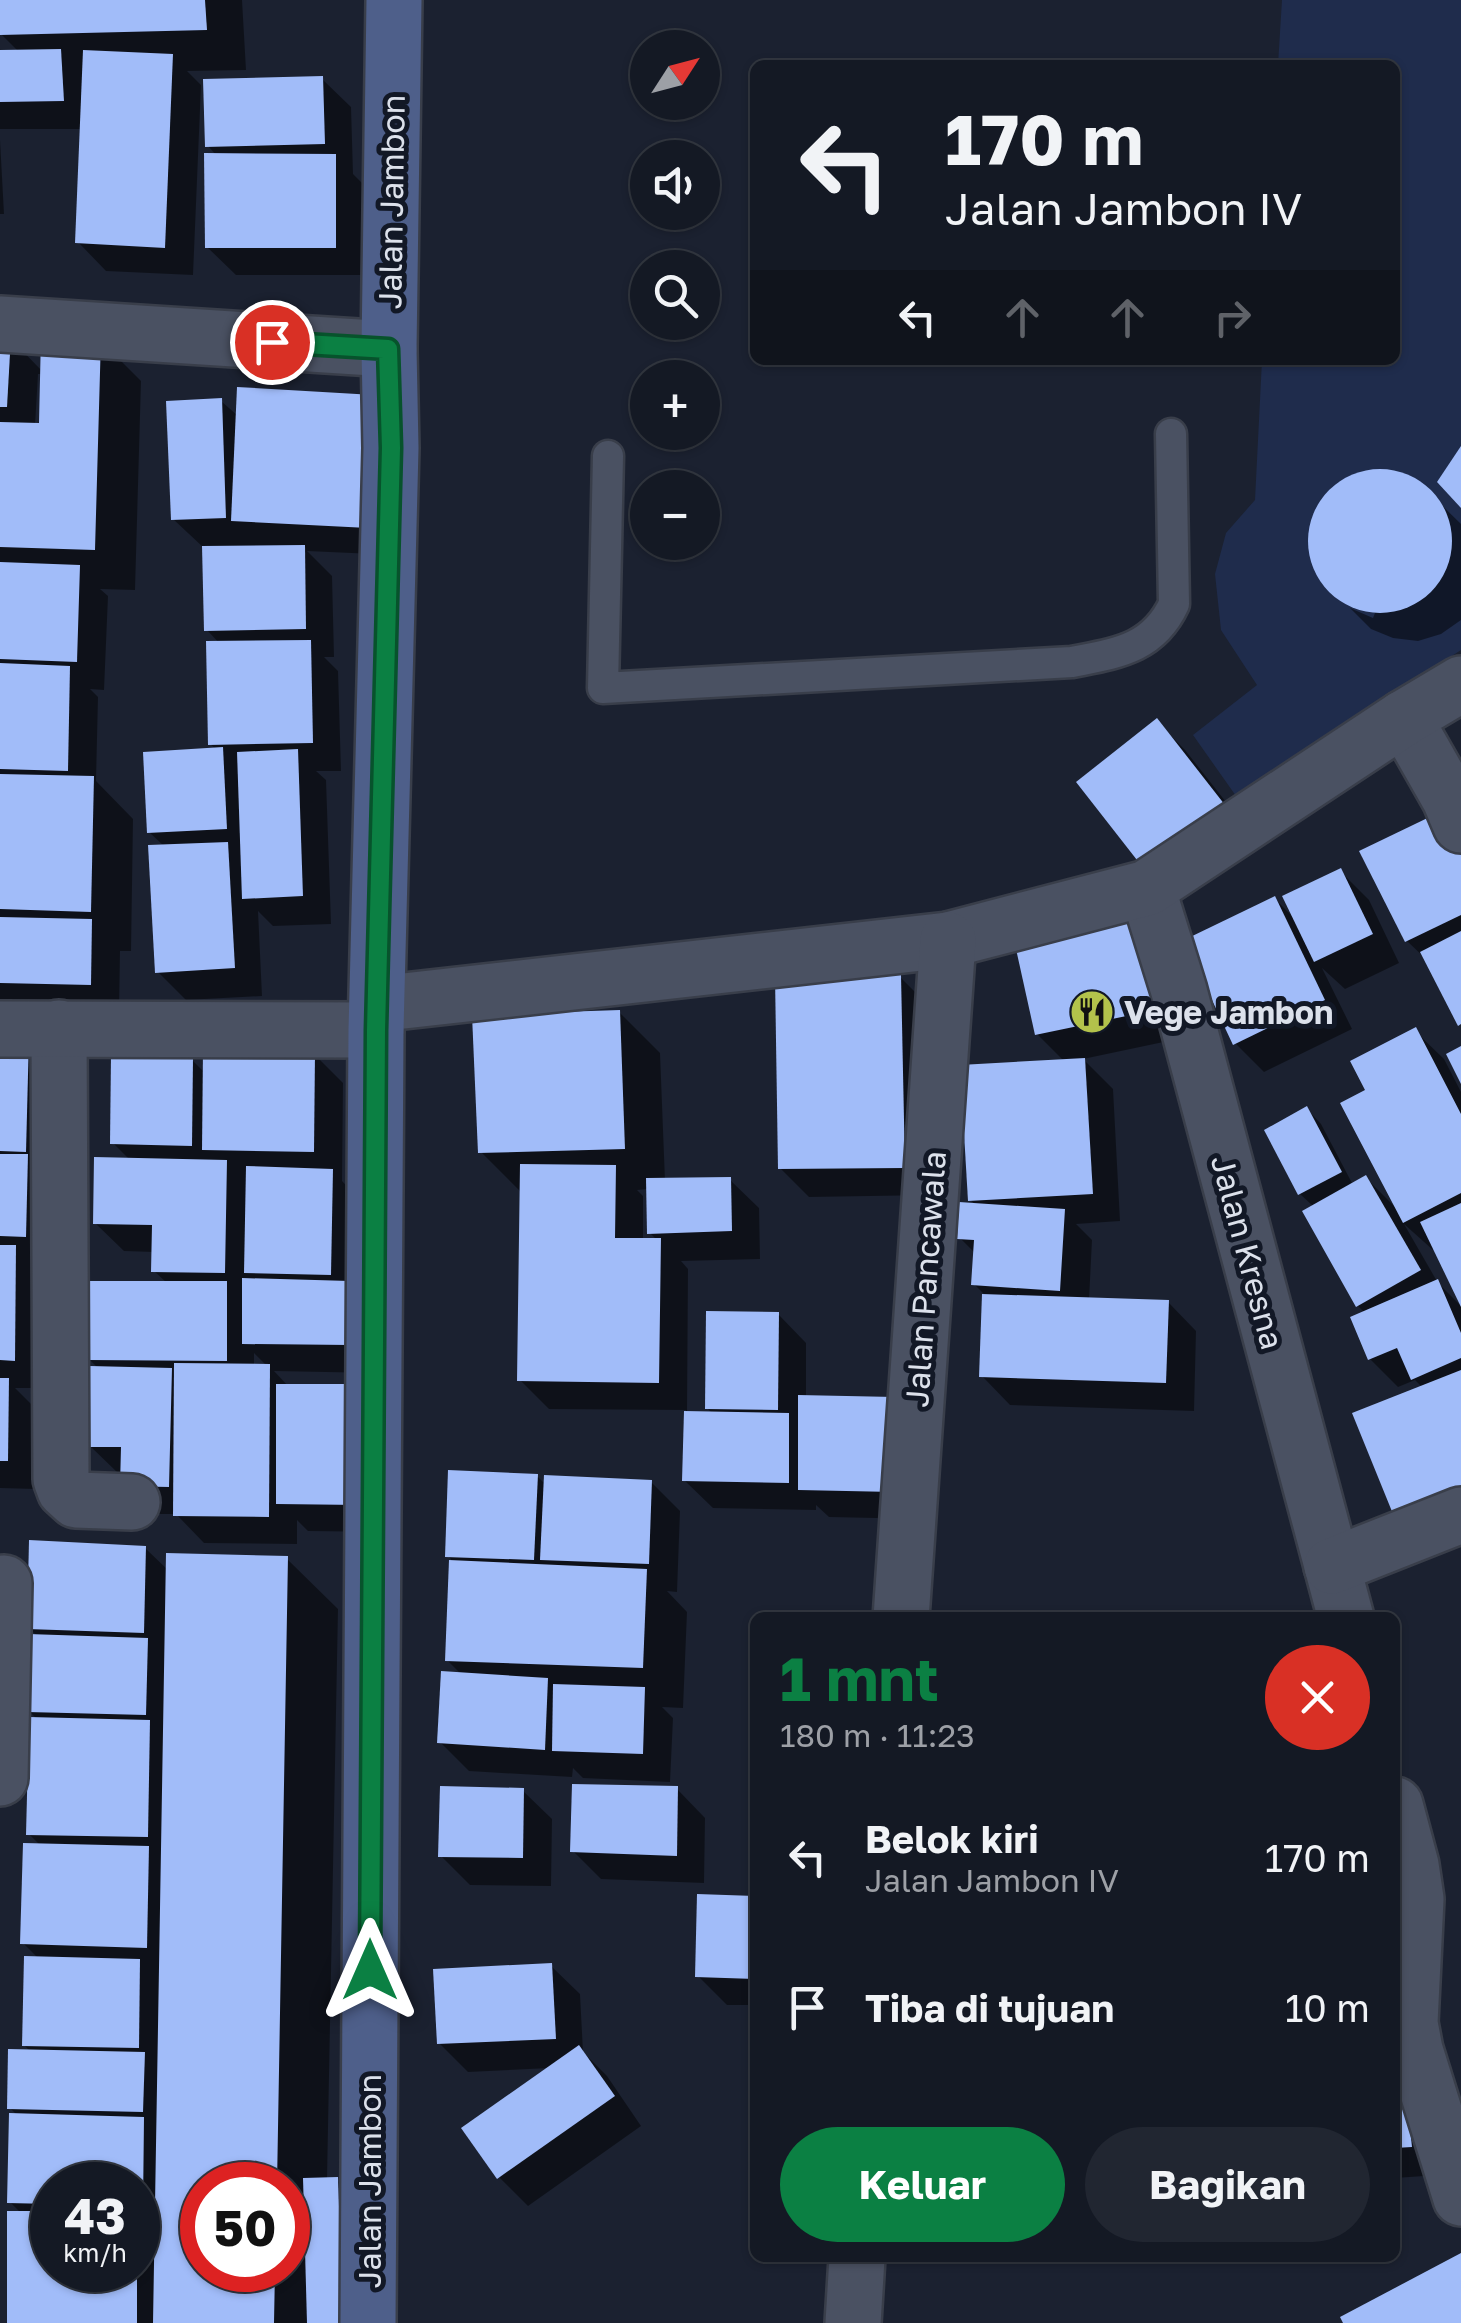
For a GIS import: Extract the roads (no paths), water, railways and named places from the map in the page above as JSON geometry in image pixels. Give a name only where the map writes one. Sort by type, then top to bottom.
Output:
[{"type":"main road","name":"Jalan Jambon","points":[[368,2323],[376,1017],[391,448],[388,349],[394,0]]},
{"type":"street","points":[[0,324],[388,349]]},
{"type":"street","points":[[0,1029],[376,1017],[948,940],[1147,888],[1461,684]]},
{"type":"street","points":[[1404,718],[1461,825]]},
{"type":"street","name":"Jalan Kresna","points":[[1147,888],[1179,991],[1344,1612]]},
{"type":"street","name":"Jalan Pancawala","points":[[901,1612],[948,940]]},
{"type":"street","points":[[58,1028],[61,1479],[76,1500],[132,1502]]},
{"type":"street","points":[[1332,1566],[1461,1515]]},
{"type":"street","points":[[0,1778],[4,1583]]},
{"type":"street","points":[[1400,1824],[1416,1898],[1410,2023],[1461,2198]]},
{"type":"street","points":[[853,2323],[857,2262]]},
{"type":"lane","points":[[608,456],[603,688],[1072,662],[1112,654],[1139,643],[1156,632],[1174,604],[1171,434]]},
{"type":"place","name":"Vege Jambon","points":[[1092,1012]]}]
